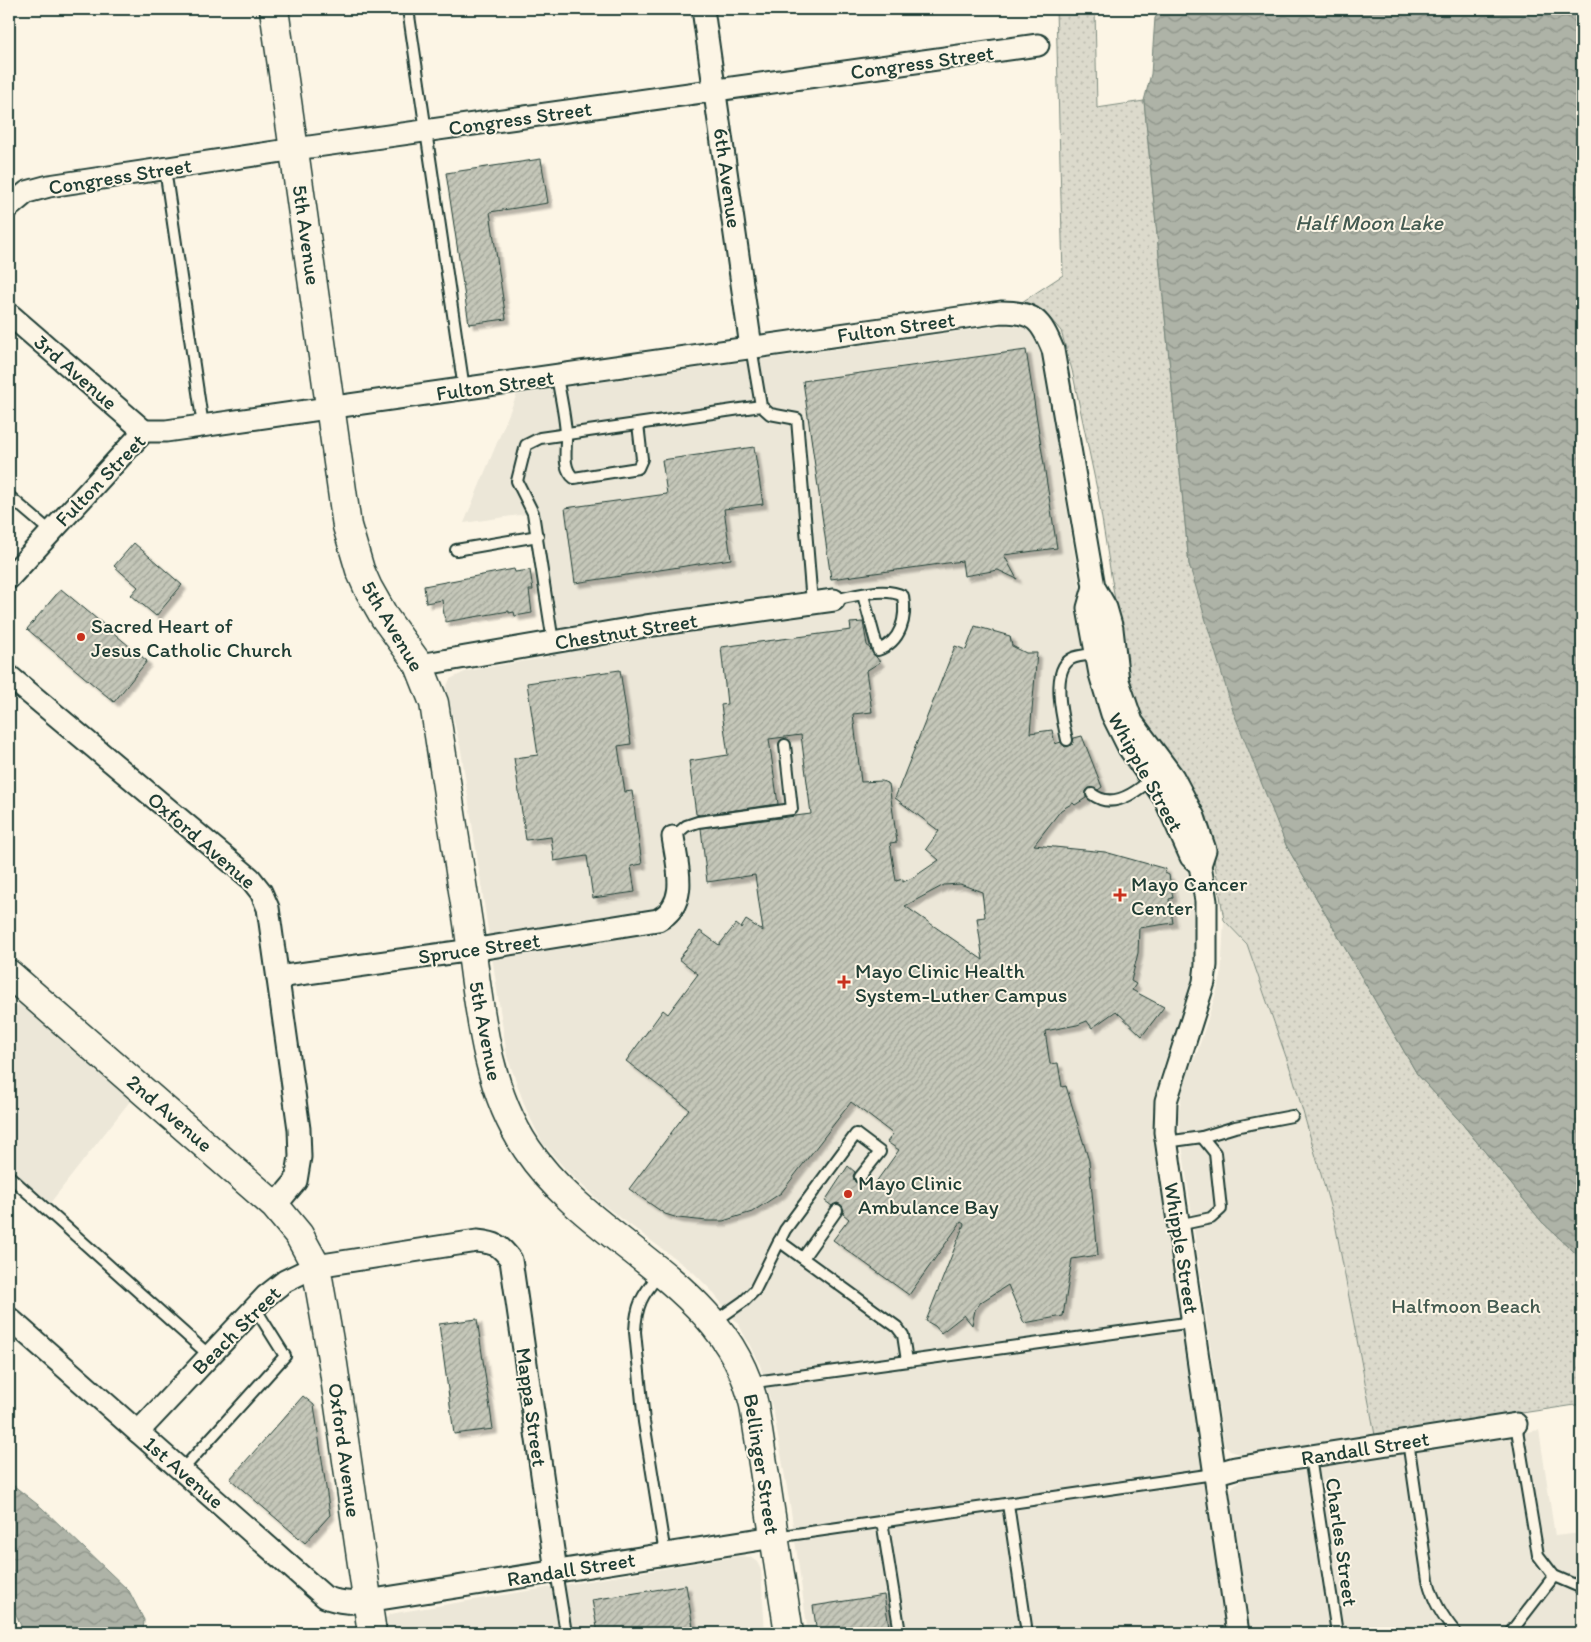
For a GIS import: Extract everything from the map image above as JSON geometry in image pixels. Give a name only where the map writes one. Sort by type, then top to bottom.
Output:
[{"type":"main road","name":"5th Avenue","points":[[274,9],[347,526],[360,570],[385,618],[419,664],[434,703],[489,1056],[498,1091],[526,1148],[544,1172],[586,1213]]},
{"type":"main road","name":"2nd Avenue","points":[[9,974],[276,1206],[299,1235],[316,1266]]},
{"type":"main road","name":"Bellinger Street","points":[[586,1213],[662,1272],[713,1323],[733,1352],[748,1383],[754,1405],[789,1633]]},
{"type":"main road","name":"Oxford Avenue","points":[[316,1266],[333,1364],[372,1633]]},
{"type":"street","name":"6th Avenue","points":[[702,9],[716,91],[751,347]]},
{"type":"street","name":"Congress Street","points":[[9,207],[26,192],[49,186],[295,149],[1038,45]]},
{"type":"street","name":"Fulton Street","points":[[9,578],[144,430],[166,431],[203,426],[331,406],[557,376],[1001,312],[1019,312],[1032,317],[1041,324]]},
{"type":"street","name":"3rd Avenue","points":[[9,314],[144,430]]},
{"type":"street","name":"Whipple Street","points":[[1041,324],[1053,350],[1094,587],[1088,608],[1105,654],[1105,694],[1118,730],[1157,772],[1168,806],[1191,857],[1200,865],[1206,901],[1206,965],[1200,997],[1166,1101],[1166,1142],[1238,1633]]},
{"type":"street","name":"Chestnut Street","points":[[419,664],[646,626],[834,600]]},
{"type":"street","name":"Oxford Avenue","points":[[9,676],[250,878],[261,892],[268,908],[299,1129],[300,1157],[296,1180],[276,1206]]},
{"type":"street","name":"Spruce Street","points":[[278,977],[472,950],[652,922],[665,917],[675,907],[679,889],[673,837]]},
{"type":"street","name":"Beach Street","points":[[138,1432],[255,1308],[285,1281],[316,1266],[477,1241],[489,1242],[501,1247]]},
{"type":"street","name":"Mappa Street","points":[[501,1247],[511,1260],[556,1571]]},
{"type":"street","name":"1st Avenue","points":[[9,1318],[325,1596],[346,1603],[368,1601]]},
{"type":"street","name":"Randall Street","points":[[1214,1474],[1235,1468],[1516,1424]]},
{"type":"street","name":"Randall Street","points":[[368,1601],[774,1537]]},
{"type":"lane","points":[[408,9],[464,389]]},
{"type":"lane","points":[[165,169],[203,426]]},
{"type":"lane","points":[[751,347],[761,406],[770,414],[797,419],[812,604]]},
{"type":"lane","points":[[557,376],[566,434],[565,454],[568,473],[577,479],[638,468],[642,459],[638,424]]},
{"type":"lane","points":[[553,642],[538,536],[533,513],[519,486],[517,474],[529,442],[566,434],[761,406]]},
{"type":"lane","points":[[9,496],[50,531]]},
{"type":"lane","points":[[456,550],[538,536]]},
{"type":"lane","points":[[834,600],[863,594],[891,592],[903,596],[905,608],[902,625],[898,635],[887,647],[878,650],[863,594]]},
{"type":"lane","points":[[1067,740],[1061,709],[1061,671],[1065,663],[1073,658],[1105,654]]},
{"type":"lane","points":[[673,837],[686,826],[698,822],[792,809],[785,745]]},
{"type":"lane","points":[[1092,794],[1098,799],[1108,801],[1119,800],[1127,797],[1157,772]]},
{"type":"lane","points":[[1166,1142],[1202,1137],[1235,1127],[1292,1116]]},
{"type":"lane","points":[[713,1323],[744,1301],[755,1290],[779,1241],[856,1134],[880,1152],[860,1177]]},
{"type":"lane","points":[[1178,1225],[1210,1218],[1221,1209],[1214,1153],[1202,1137]]},
{"type":"lane","points":[[9,1176],[210,1356]]},
{"type":"lane","points":[[803,1258],[837,1210]]},
{"type":"lane","points":[[779,1241],[898,1327],[903,1335],[907,1361]]},
{"type":"lane","points":[[662,1272],[643,1294],[636,1318],[635,1332],[644,1422],[665,1554]]},
{"type":"lane","points":[[182,1470],[285,1356],[255,1308]]},
{"type":"lane","points":[[748,1383],[1193,1322]]},
{"type":"lane","points":[[1516,1424],[1538,1555],[1554,1576],[1582,1588]]},
{"type":"lane","points":[[1408,1441],[1428,1580],[1433,1600],[1456,1633]]},
{"type":"lane","name":"Charles Street","points":[[1310,1456],[1337,1633]]},
{"type":"lane","points":[[774,1537],[1214,1474]]},
{"type":"lane","points":[[1008,1504],[1027,1633]]},
{"type":"lane","points":[[882,1522],[900,1633]]},
{"type":"lane","points":[[556,1571],[566,1633]]},
{"type":"lane","points":[[1510,1633],[1554,1576]]},
{"type":"shaded area","name":"Mayo Clinic Health System-Luther Campus","points":[[1005,325],[1026,328],[1033,332],[1041,347],[1086,625],[1165,810],[1186,864],[1190,882],[1197,935],[1195,960],[1190,990],[1159,1078],[1154,1122],[1159,1169],[1228,1633],[808,1633],[791,1511],[774,1414],[760,1365],[739,1325],[711,1290],[693,1272],[602,1204],[567,1171],[542,1142],[526,1109],[507,1056],[461,750],[446,688],[450,679],[467,671],[548,657],[527,514],[464,523],[517,394]]},
{"type":"shaded area","points":[[1224,920],[1247,944],[1293,1077],[1315,1152],[1335,1223],[1375,1435],[1240,1454],[1230,1451],[1224,1444],[1178,1116],[1185,1078],[1197,1053],[1221,977]]},
{"type":"shaded area","points":[[35,997],[141,1087],[47,1207],[9,1175],[9,1009]]},
{"type":"shaded area","points":[[1539,1430],[1555,1536],[1582,1533],[1582,1633],[1251,1633],[1231,1497],[1231,1489],[1235,1484],[1242,1480]]},
{"type":"shaded area","points":[[740,1556],[750,1557],[757,1562],[761,1570],[765,1633],[384,1633],[385,1619],[391,1614]]},
{"type":"green space","name":"Halfmoon Beach","points":[[1056,9],[1095,9],[1097,108],[1144,101],[1189,564],[1286,845],[1417,1074],[1459,1120],[1542,1222],[1582,1259],[1582,1404],[1375,1435],[1335,1223],[1293,1077],[1247,944],[1224,920],[1211,841],[1134,706],[1127,675],[1098,494],[1072,370],[1061,331],[1044,311],[1022,302],[1063,275]]},
{"type":"water","name":"Half Moon Lake","points":[[1161,9],[1582,9],[1582,1259],[1542,1222],[1459,1120],[1417,1074],[1286,845],[1233,711],[1189,564],[1144,101],[1151,74],[1155,18]]},
{"type":"water","points":[[9,1482],[42,1508],[129,1591],[144,1620],[143,1633],[24,1633],[9,1598]]},
{"type":"building","points":[[541,159],[548,203],[490,212],[506,319],[469,324],[446,173]]},
{"type":"building","points":[[1026,350],[1057,548],[1004,555],[1017,579],[998,570],[964,576],[962,561],[831,579],[803,381]]},
{"type":"building","points":[[754,447],[763,504],[724,509],[731,559],[575,583],[565,508],[667,494],[662,460]]},
{"type":"building","points":[[134,543],[182,585],[156,616],[131,595],[138,587],[114,566]]},
{"type":"building","points":[[514,569],[515,572],[530,570],[533,590],[529,590],[532,613],[515,616],[514,612],[509,613],[509,611],[445,622],[442,600],[426,603],[424,586]]},
{"type":"building","points":[[61,589],[147,661],[114,702],[27,629]]},
{"type":"building","points":[[863,622],[867,645],[880,662],[866,671],[872,712],[853,714],[861,782],[882,781],[889,784],[897,842],[890,843],[896,881],[903,879],[903,882],[914,877],[939,860],[926,849],[939,831],[895,798],[955,646],[966,650],[975,626],[1010,636],[1012,646],[1026,653],[1037,653],[1030,733],[1052,730],[1055,744],[1061,742],[1065,747],[1072,745],[1074,738],[1082,736],[1102,787],[1098,790],[1089,788],[1086,791],[1086,798],[1075,805],[1073,803],[1061,810],[1034,845],[1105,852],[1166,869],[1165,873],[1169,875],[1173,898],[1169,899],[1173,923],[1139,928],[1138,953],[1131,981],[1136,984],[1132,990],[1164,1007],[1142,1036],[1116,1011],[1092,1028],[1087,1021],[1077,1025],[1045,1031],[1050,1064],[1058,1063],[1062,1087],[1066,1086],[1089,1161],[1098,1255],[1072,1259],[1063,1316],[1024,1323],[1008,1285],[981,1302],[975,1310],[972,1325],[964,1315],[941,1333],[935,1326],[926,1321],[964,1224],[961,1222],[909,1295],[833,1240],[849,1219],[843,1214],[844,1210],[841,1205],[837,1203],[832,1206],[825,1201],[848,1166],[855,1172],[853,1176],[855,1182],[859,1184],[866,1181],[873,1186],[899,1150],[887,1142],[893,1134],[851,1102],[781,1193],[752,1212],[723,1221],[678,1218],[665,1214],[629,1189],[689,1109],[626,1061],[663,1010],[668,1014],[698,974],[679,959],[700,931],[719,945],[736,924],[741,928],[746,920],[763,931],[755,875],[707,882],[701,828],[811,814],[801,735],[769,739],[778,804],[696,814],[689,761],[728,755],[721,705],[727,704],[721,647],[851,630],[850,623]],"holes":[[[960,884],[982,892],[985,917],[977,918],[983,960],[905,906],[944,885]]]},
{"type":"building","points":[[620,670],[631,744],[618,746],[625,792],[632,791],[642,864],[631,866],[635,892],[593,898],[587,856],[554,861],[551,837],[526,840],[514,758],[538,755],[527,683]]},
{"type":"building","points":[[477,1319],[493,1429],[454,1434],[439,1324]]},
{"type":"building","points":[[303,1396],[314,1405],[330,1515],[305,1543],[230,1479]]},
{"type":"building","points":[[686,1585],[694,1633],[598,1633],[592,1600]]},
{"type":"building","points":[[884,1595],[890,1633],[817,1633],[813,1606]]},
{"type":"place","name":"Sacred Heart of Jesus Catholic Church","points":[[81,637]]},
{"type":"place","name":"Mayo Cancer Center","points":[[1120,895]]},
{"type":"place","name":"Mayo Clinic Health System-Luther Campus","points":[[844,982]]},
{"type":"place","name":"Mayo Clinic Ambulance Bay","points":[[848,1194]]}]
